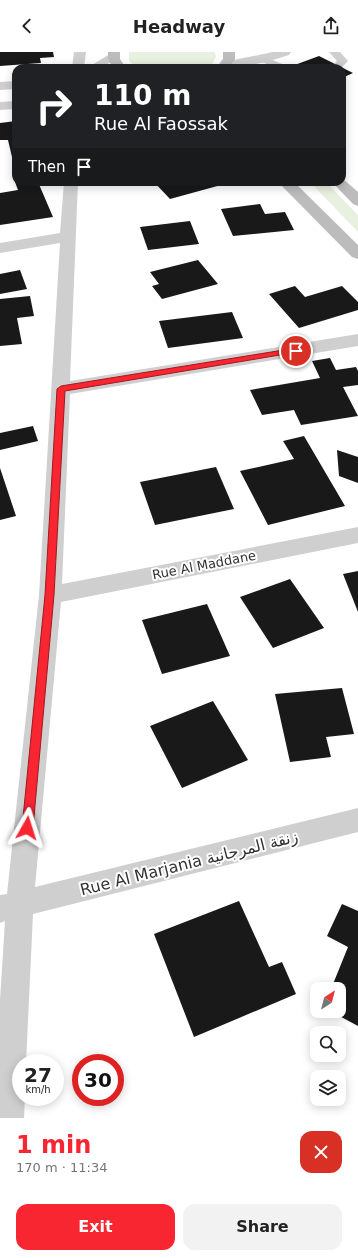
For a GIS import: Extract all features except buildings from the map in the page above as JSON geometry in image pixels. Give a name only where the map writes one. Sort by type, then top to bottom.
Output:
[{"type":"main road","points":[[226,64],[229,59],[229,52]]},
{"type":"main road","points":[[113,54],[117,64]]},
{"type":"main road","points":[[289,186],[358,254]]},
{"type":"main road","points":[[343,186],[358,202]]},
{"type":"street","points":[[78,64],[80,52]]},
{"type":"street","points":[[239,64],[285,52]]},
{"type":"street","points":[[99,64],[113,54]]},
{"type":"street","points":[[0,86],[12,85]]},
{"type":"street","points":[[0,106],[12,105]]},
{"type":"street","points":[[8,1118],[10,907],[50,595],[71,186]]},
{"type":"street","points":[[0,248],[68,237]]},
{"type":"street","points":[[61,389],[358,340]]},
{"type":"street","name":"Rue Al Maddane","points":[[50,595],[358,535]]},
{"type":"street","name":"Rue Al Marjania زنقة المرجانية","points":[[10,907],[358,820]]},
{"type":"lane","points":[[334,52],[343,61],[339,64]]},
{"type":"lane","points":[[263,59],[274,64]]},
{"type":"green space","points":[[129,52],[215,52],[216,57],[212,64],[132,64],[129,61]]},
{"type":"green space","points":[[314,186],[330,186],[358,215],[358,232]]},
{"type":"route","points":[[27,828],[50,595],[61,389],[296,351]]}]
